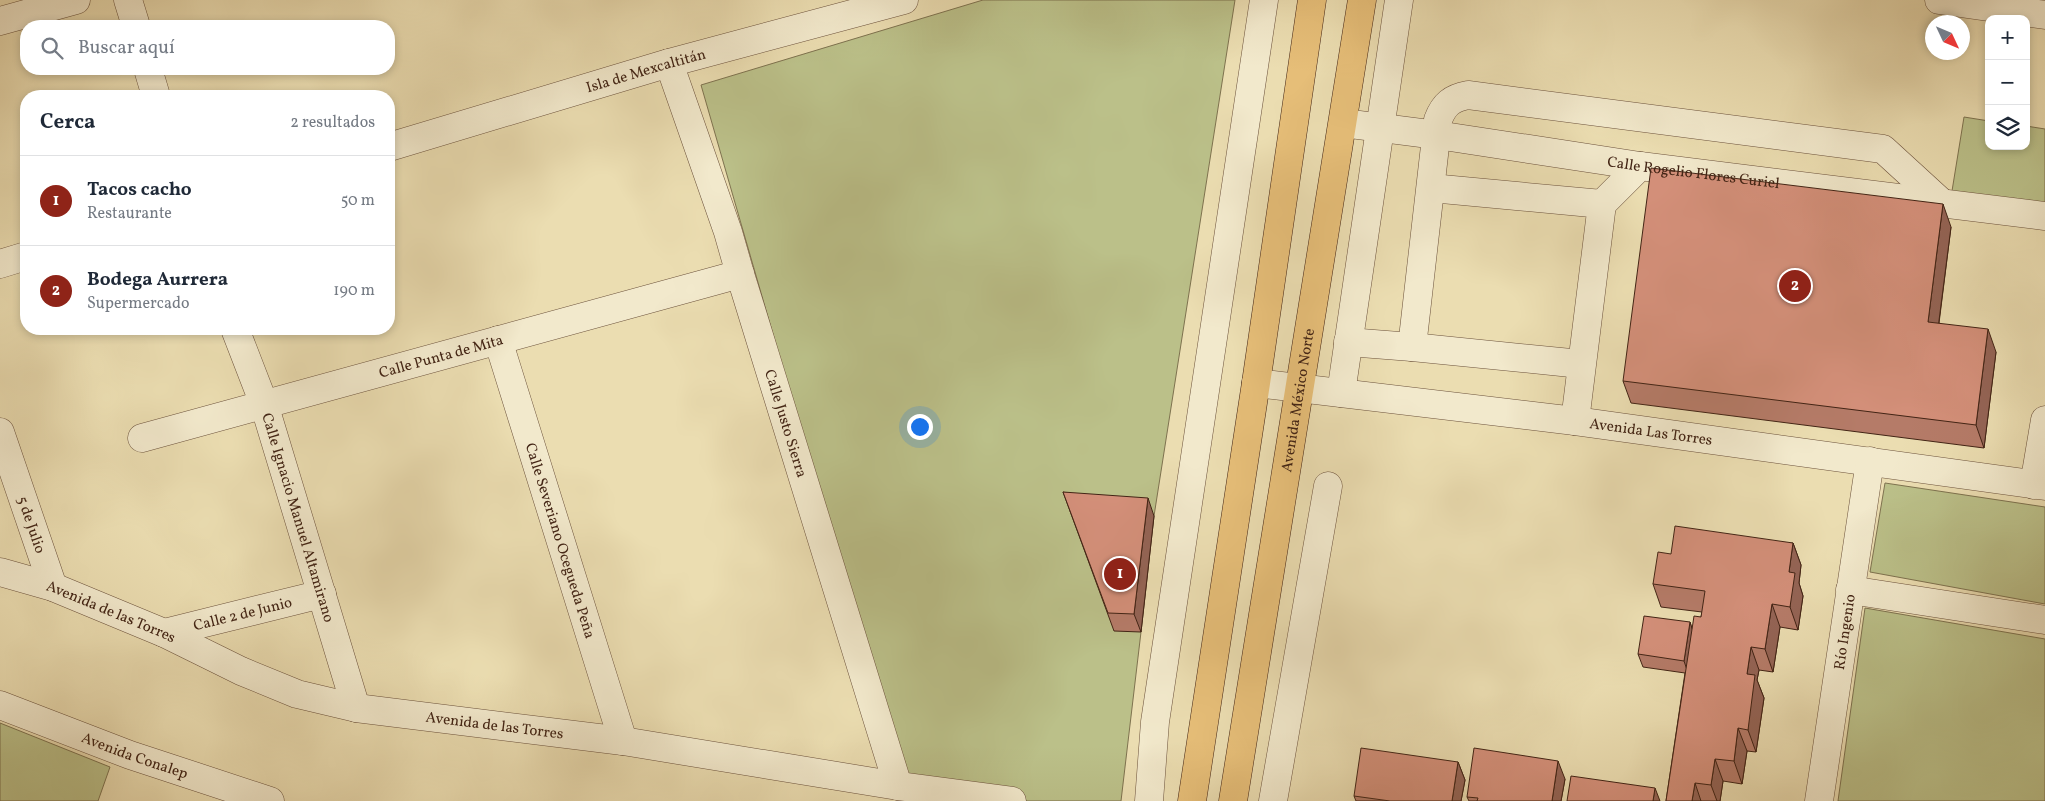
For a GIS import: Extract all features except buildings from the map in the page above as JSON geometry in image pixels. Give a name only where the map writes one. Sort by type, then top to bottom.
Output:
[{"type":"main road","points":[[1192,801],[1312,0]]},
{"type":"main road","name":"Avenida México Norte","points":[[1233,801],[1362,0]]},
{"type":"street","points":[[0,21],[76,0]]},
{"type":"street","points":[[128,0],[134,20]]},
{"type":"street","points":[[1149,801],[1155,722],[1264,0]]},
{"type":"street","points":[[1341,393],[1400,0]]},
{"type":"street","points":[[1939,0],[2045,15]]},
{"type":"street","name":"Isla de Mexcaltitán","points":[[395,145],[669,63],[898,1]]},
{"type":"street","name":"Calle Justo Sierra","points":[[669,63],[728,232],[898,786]]},
{"type":"street","points":[[150,75],[154,90]]},
{"type":"street","points":[[1412,347],[1438,120],[1442,109],[1453,98],[1468,95],[1883,149],[1942,203]]},
{"type":"street","name":"Calle Rogelio Flores Curiel","points":[[1343,123],[1437,135],[1640,166],[2045,216]]},
{"type":"street","points":[[1575,421],[1602,204],[1640,166]]},
{"type":"street","points":[[1431,188],[1602,204]]},
{"type":"street","points":[[0,264],[20,258]]},
{"type":"street","name":"Calle Punta de Mita","points":[[142,438],[740,274]]},
{"type":"street","name":"Calle Ignacio Manuel Altamirano","points":[[237,335],[264,404],[356,708]]},
{"type":"street","name":"Calle Severiano Ocegueda Peña","points":[[498,340],[623,741]]},
{"type":"street","points":[[1348,342],[1581,364]]},
{"type":"street","name":"Avenida Las Torres","points":[[1256,382],[1575,421],[2039,485]]},
{"type":"street","points":[[2039,485],[2045,420]]},
{"type":"street","name":"5 de Julio","points":[[0,432],[53,588]]},
{"type":"street","name":"Río Ingenio","points":[[1819,801],[1870,462]]},
{"type":"street","points":[[1273,801],[1328,486]]},
{"type":"street","name":"Avenida de las Torres","points":[[0,572],[53,588],[164,633],[241,671],[298,694],[356,708],[623,741],[898,786],[1012,801]]},
{"type":"street","points":[[1850,590],[2045,620]]},
{"type":"street","name":"Calle 2 de Junio","points":[[164,633],[322,594]]},
{"type":"street","name":"Avenida Conalep","points":[[0,705],[130,756],[270,801]]},
{"type":"green space","points":[[983,0],[1235,0],[1154,516],[1070,511],[1141,632],[1121,801],[947,801],[906,795],[701,85]]},
{"type":"green space","points":[[1964,117],[1985,120],[1985,150],[2030,150],[2030,127],[2045,129],[2045,206],[1952,191]]},
{"type":"green space","points":[[1885,483],[2045,507],[2045,604],[1870,572]]},
{"type":"green space","points":[[1865,608],[2045,639],[2045,801],[1838,801]]},
{"type":"green space","points":[[0,723],[110,767],[98,801],[0,801]]},
{"type":"place","name":"Bodega Aurrera","points":[[1795,286]]},
{"type":"place","name":"Tacos cacho","points":[[1120,574]]}]
